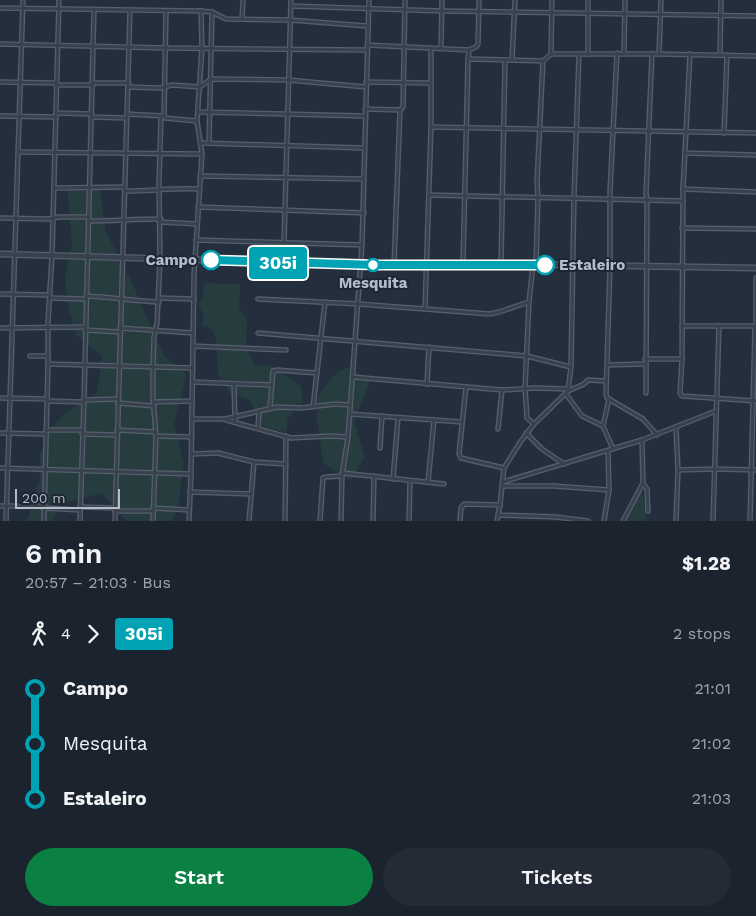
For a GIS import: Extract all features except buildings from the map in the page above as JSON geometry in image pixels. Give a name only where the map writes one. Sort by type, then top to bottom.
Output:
[{"type":"street","points":[[6,521],[14,328],[23,0]]},
{"type":"street","points":[[44,521],[48,328],[52,256],[59,0]]},
{"type":"street","points":[[242,19],[243,0]]},
{"type":"street","points":[[284,243],[291,0]]},
{"type":"street","points":[[330,0],[330,7]]},
{"type":"street","points":[[341,521],[364,213],[364,148],[369,0]]},
{"type":"street","points":[[394,265],[400,110],[403,106],[405,0]]},
{"type":"street","points":[[441,48],[442,0]]},
{"type":"street","points":[[367,45],[469,50],[478,44],[479,0]]},
{"type":"street","points":[[512,60],[515,0]]},
{"type":"street","points":[[551,54],[552,0]]},
{"type":"street","points":[[588,0],[588,54]]},
{"type":"street","points":[[624,53],[625,0]]},
{"type":"street","points":[[659,54],[661,0]]},
{"type":"street","points":[[720,55],[721,0]]},
{"type":"street","points":[[291,6],[478,12],[756,16]]},
{"type":"street","points":[[0,8],[202,11],[212,12],[226,18],[290,20],[368,26]]},
{"type":"street","points":[[80,521],[94,9]]},
{"type":"street","points":[[115,521],[130,10]]},
{"type":"street","points":[[153,521],[155,434],[153,367],[159,300],[161,221],[159,153],[165,86],[166,11]]},
{"type":"street","points":[[189,521],[195,260],[202,154],[202,143],[197,121],[202,48],[202,11]]},
{"type":"street","points":[[209,143],[212,12]]},
{"type":"street","points":[[0,44],[367,50]]},
{"type":"street","points":[[425,309],[428,264],[431,48]]},
{"type":"street","points":[[463,264],[469,50]]},
{"type":"street","points":[[468,59],[543,60],[551,54],[617,53],[756,56]]},
{"type":"street","points":[[617,53],[610,199],[606,394],[609,398],[643,419],[657,434]]},
{"type":"street","points":[[579,54],[571,367],[567,391],[582,416],[602,426],[614,449]]},
{"type":"street","points":[[646,393],[646,192],[652,54]]},
{"type":"street","points":[[690,54],[683,189],[680,395],[755,401]]},
{"type":"street","points":[[724,133],[727,55]]},
{"type":"street","points":[[501,264],[505,60]]},
{"type":"street","points":[[534,424],[527,418],[525,388],[528,356],[529,302],[535,265],[543,60]]},
{"type":"street","points":[[0,82],[128,85],[160,88],[172,85],[200,86],[211,79],[288,80],[366,87]]},
{"type":"street","points":[[366,82],[431,83]]},
{"type":"street","points":[[365,109],[400,110]]},
{"type":"street","points":[[199,112],[365,116]]},
{"type":"street","points":[[0,116],[162,116],[197,121]]},
{"type":"street","points":[[431,127],[756,133]]},
{"type":"street","points":[[202,143],[364,148]]},
{"type":"street","points":[[19,152],[202,154]]},
{"type":"street","points":[[685,153],[756,155]]},
{"type":"street","points":[[200,176],[364,179]]},
{"type":"street","points":[[54,188],[199,189]]},
{"type":"street","points":[[683,189],[756,192]]},
{"type":"street","points":[[429,195],[683,201]]},
{"type":"street","points":[[198,207],[364,213]]},
{"type":"street","points":[[0,218],[124,221],[131,219],[197,224]]},
{"type":"street","points":[[682,228],[756,229]]},
{"type":"street","points":[[196,240],[362,245]]},
{"type":"street","points":[[0,254],[361,265],[501,264],[756,268]]},
{"type":"street","points":[[750,521],[755,401],[756,278]]},
{"type":"street","points":[[0,294],[122,299],[126,301],[194,299]]},
{"type":"street","points":[[258,299],[490,314],[529,302]]},
{"type":"street","points":[[313,406],[326,302]]},
{"type":"street","points":[[0,328],[48,328],[57,326],[85,329],[193,333]]},
{"type":"street","points":[[682,326],[756,326]]},
{"type":"street","points":[[713,521],[719,326]]},
{"type":"street","points":[[258,333],[528,356],[571,367]]},
{"type":"street","points":[[193,346],[286,350]]},
{"type":"street","points":[[427,384],[430,347]]},
{"type":"street","points":[[30,356],[48,356]]},
{"type":"street","points":[[645,359],[682,360]]},
{"type":"street","points":[[48,364],[193,368]]},
{"type":"street","points":[[607,365],[645,364]]},
{"type":"street","points":[[270,408],[272,372],[275,370],[316,373]]},
{"type":"street","points":[[353,377],[502,390],[525,388],[567,391]]},
{"type":"street","points":[[497,521],[504,468],[526,433],[567,391],[584,384],[588,380],[606,381]]},
{"type":"street","points":[[193,382],[271,385]]},
{"type":"street","points":[[234,384],[235,422]]},
{"type":"street","points":[[466,386],[459,454],[461,458],[504,468]]},
{"type":"street","points":[[498,428],[502,390]]},
{"type":"street","points":[[0,398],[118,401],[154,404],[192,401]]},
{"type":"street","points":[[602,426],[609,398]]},
{"type":"street","points":[[225,419],[270,408],[350,405]]},
{"type":"street","points":[[258,428],[259,411]]},
{"type":"street","points":[[503,484],[642,440],[716,411]]},
{"type":"street","points":[[350,414],[462,422]]},
{"type":"street","points":[[380,448],[382,416]]},
{"type":"street","points":[[393,479],[398,418]]},
{"type":"street","points":[[192,419],[225,419],[299,438],[348,437]]},
{"type":"street","points":[[428,482],[434,420]]},
{"type":"street","points":[[676,428],[678,470],[676,521]]},
{"type":"street","points":[[117,430],[192,437]]},
{"type":"street","points":[[0,433],[82,432],[117,435]]},
{"type":"street","points":[[526,433],[542,449],[564,464]]},
{"type":"street","points":[[285,521],[286,436]]},
{"type":"street","points":[[642,440],[643,482],[647,489],[648,511]]},
{"type":"street","points":[[604,521],[608,490],[608,451]]},
{"type":"street","points":[[192,454],[222,454],[254,462],[286,464]]},
{"type":"street","points":[[249,521],[254,462]]},
{"type":"street","points":[[0,468],[191,474]]},
{"type":"street","points":[[678,470],[756,470]]},
{"type":"street","points":[[320,521],[323,478],[325,476],[374,476],[444,484]]},
{"type":"street","points":[[373,521],[374,476]]},
{"type":"street","points":[[410,481],[410,521]]},
{"type":"street","points":[[623,521],[643,482]]},
{"type":"street","points":[[503,484],[608,490]]},
{"type":"street","points":[[190,492],[250,494]]},
{"type":"street","points":[[460,521],[461,508],[464,504],[500,505]]},
{"type":"street","points":[[0,506],[115,510],[189,510]]},
{"type":"street","points":[[498,515],[588,521]]},
{"type":"street","points":[[532,516],[532,521]]},
{"type":"green space","points":[[67,188],[100,190],[106,232],[133,285],[164,356],[187,375],[174,424],[184,464],[179,502],[172,521],[127,521],[102,493],[61,504],[53,521],[27,521],[40,478],[40,453],[53,425],[66,413],[97,392],[102,356],[76,335],[68,307],[65,276],[72,244]]},
{"type":"green space","points":[[204,283],[240,284],[239,309],[247,319],[246,348],[256,367],[269,364],[301,386],[303,403],[288,417],[286,432],[263,427],[249,399],[231,394],[218,375],[216,338],[210,327],[202,326],[203,314],[198,304],[203,298]]},
{"type":"green space","points":[[349,367],[370,382],[354,422],[365,457],[350,481],[323,463],[317,418],[317,396],[337,372]]},
{"type":"green space","points":[[642,488],[646,521],[625,521]]},
{"type":"bus line","name":"305i","points":[[211,260],[377,265],[545,265]]},
{"type":"place","name":"Campo","points":[[211,260]]},
{"type":"place","name":"Mesquita","points":[[373,265]]},
{"type":"place","name":"Estaleiro","points":[[545,265]]}]
